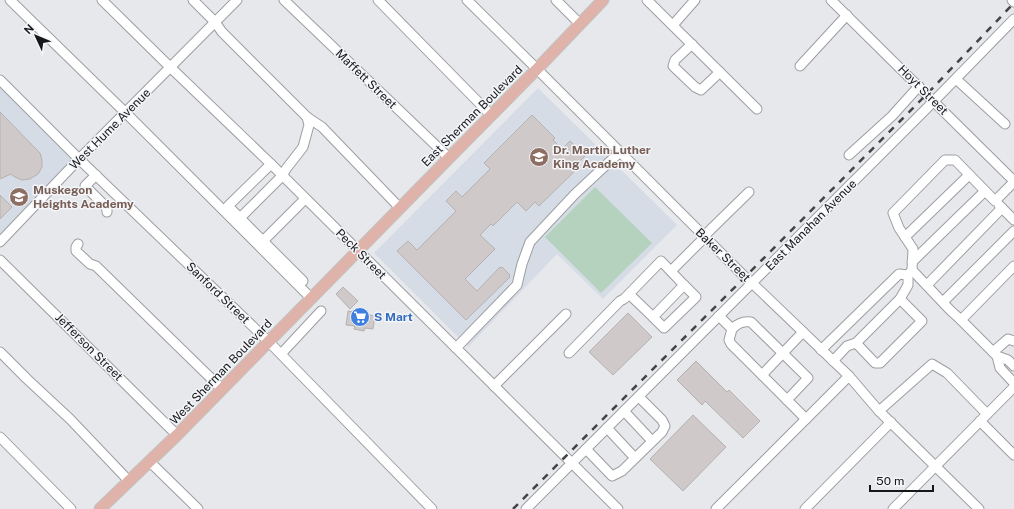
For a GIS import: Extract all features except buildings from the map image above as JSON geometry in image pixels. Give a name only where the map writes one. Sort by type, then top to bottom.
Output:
[{"type":"main road","name":"East Sherman Boulevard","points":[[358,251],[603,0]]},
{"type":"main road","name":"West Sherman Boulevard","points":[[100,509],[177,435],[358,251]]},
{"type":"street","points":[[10,0],[313,296]]},
{"type":"street","name":"Peck Street","points":[[102,0],[271,164],[618,509]]},
{"type":"street","points":[[193,0],[215,22],[222,32],[307,117],[322,127],[400,208]]},
{"type":"street","name":"West Hume Avenue","points":[[0,242],[79,159],[236,0]]},
{"type":"street","name":"Maffett Street","points":[[284,0],[448,158]]},
{"type":"street","points":[[378,0],[491,115]]},
{"type":"street","name":"Baker Street","points":[[467,0],[745,278],[849,376],[879,411],[979,509]]},
{"type":"street","points":[[556,0],[580,24]]},
{"type":"street","points":[[647,0],[757,109]]},
{"type":"street","points":[[673,25],[695,0]]},
{"type":"street","name":"Hoyt Street","points":[[831,0],[1014,181]]},
{"type":"street","points":[[800,66],[847,15]]},
{"type":"street","name":"East Manahan Avenue","points":[[526,509],[956,79],[1014,18]]},
{"type":"street","points":[[692,44],[675,60],[673,66],[695,87],[701,90],[720,72]]},
{"type":"street","points":[[956,79],[1005,124]]},
{"type":"street","name":"Sanford Street","points":[[0,80],[79,159],[269,342],[432,509]]},
{"type":"street","points":[[849,155],[892,116],[919,86]]},
{"type":"street","points":[[240,218],[282,176],[304,147],[309,125],[307,117]]},
{"type":"street","points":[[456,348],[517,285],[522,264],[530,242],[575,194],[620,152]]},
{"type":"street","points":[[833,361],[847,346],[856,343],[900,299],[908,285],[913,249],[899,228],[893,213],[945,160],[955,160],[1014,220]]},
{"type":"street","points":[[271,164],[228,206],[263,240],[313,296]]},
{"type":"street","points":[[905,237],[969,174]]},
{"type":"street","points":[[96,175],[85,186],[107,208],[108,212]]},
{"type":"street","points":[[995,201],[1014,181]]},
{"type":"street","points":[[821,350],[899,274],[911,269],[985,190]]},
{"type":"street","points":[[671,271],[749,192]]},
{"type":"street","points":[[263,240],[305,199]]},
{"type":"street","points":[[927,285],[1002,208]]},
{"type":"street","points":[[943,302],[1014,231]]},
{"type":"street","points":[[78,244],[76,251],[90,264],[96,266],[222,389]]},
{"type":"street","name":"Jefferson Street","points":[[0,260],[177,435]]},
{"type":"street","points":[[569,353],[661,261],[696,297],[664,328],[629,294]]},
{"type":"street","points":[[961,320],[1014,266]]},
{"type":"street","points":[[911,269],[995,354],[1008,360],[1014,366]]},
{"type":"street","points":[[653,317],[684,285]]},
{"type":"street","points":[[856,343],[875,363],[880,363],[922,321],[900,299]]},
{"type":"street","points":[[281,354],[321,311]]},
{"type":"street","points":[[494,386],[566,314]]},
{"type":"street","points":[[719,316],[732,329]]},
{"type":"street","points":[[787,400],[808,378],[751,322],[745,321],[736,325],[732,329],[730,340],[731,344],[787,400],[806,418]]},
{"type":"street","points":[[762,375],[803,332]]},
{"type":"street","points":[[995,354],[1008,340],[1014,341]]},
{"type":"street","points":[[0,352],[70,419],[129,481]]},
{"type":"street","points":[[995,354],[1000,368],[1014,383]]},
{"type":"street","points":[[879,411],[932,364],[946,373],[1014,455]]},
{"type":"street","points":[[716,509],[849,376]]},
{"type":"street","points":[[893,509],[1014,387]]},
{"type":"street","points":[[586,449],[612,476],[622,471],[636,458],[662,432],[665,426],[662,420],[639,397]]},
{"type":"street","points":[[624,411],[652,441]]},
{"type":"street","points":[[805,509],[891,422]]},
{"type":"street","points":[[607,428],[636,458]]},
{"type":"street","points":[[0,437],[71,509]]},
{"type":"street","points":[[149,461],[198,509]]},
{"type":"shaded area","name":"Muskegon Heights Academy","points":[[0,83],[76,158],[0,235]]},
{"type":"shaded area","name":"Dr. Martin Luther King Academy","points":[[538,88],[677,225],[603,299],[557,254],[468,347],[374,253]]},
{"type":"green space","points":[[595,187],[652,243],[601,293],[545,237]]},
{"type":"railway","points":[[513,509],[927,94],[1014,3]]},
{"type":"place","name":"Dr. Martin Luther King Academy","points":[[539,157]]},
{"type":"place","name":"Muskegon Heights Academy","points":[[19,197]]},
{"type":"place","name":"S Mart","points":[[360,317]]}]
